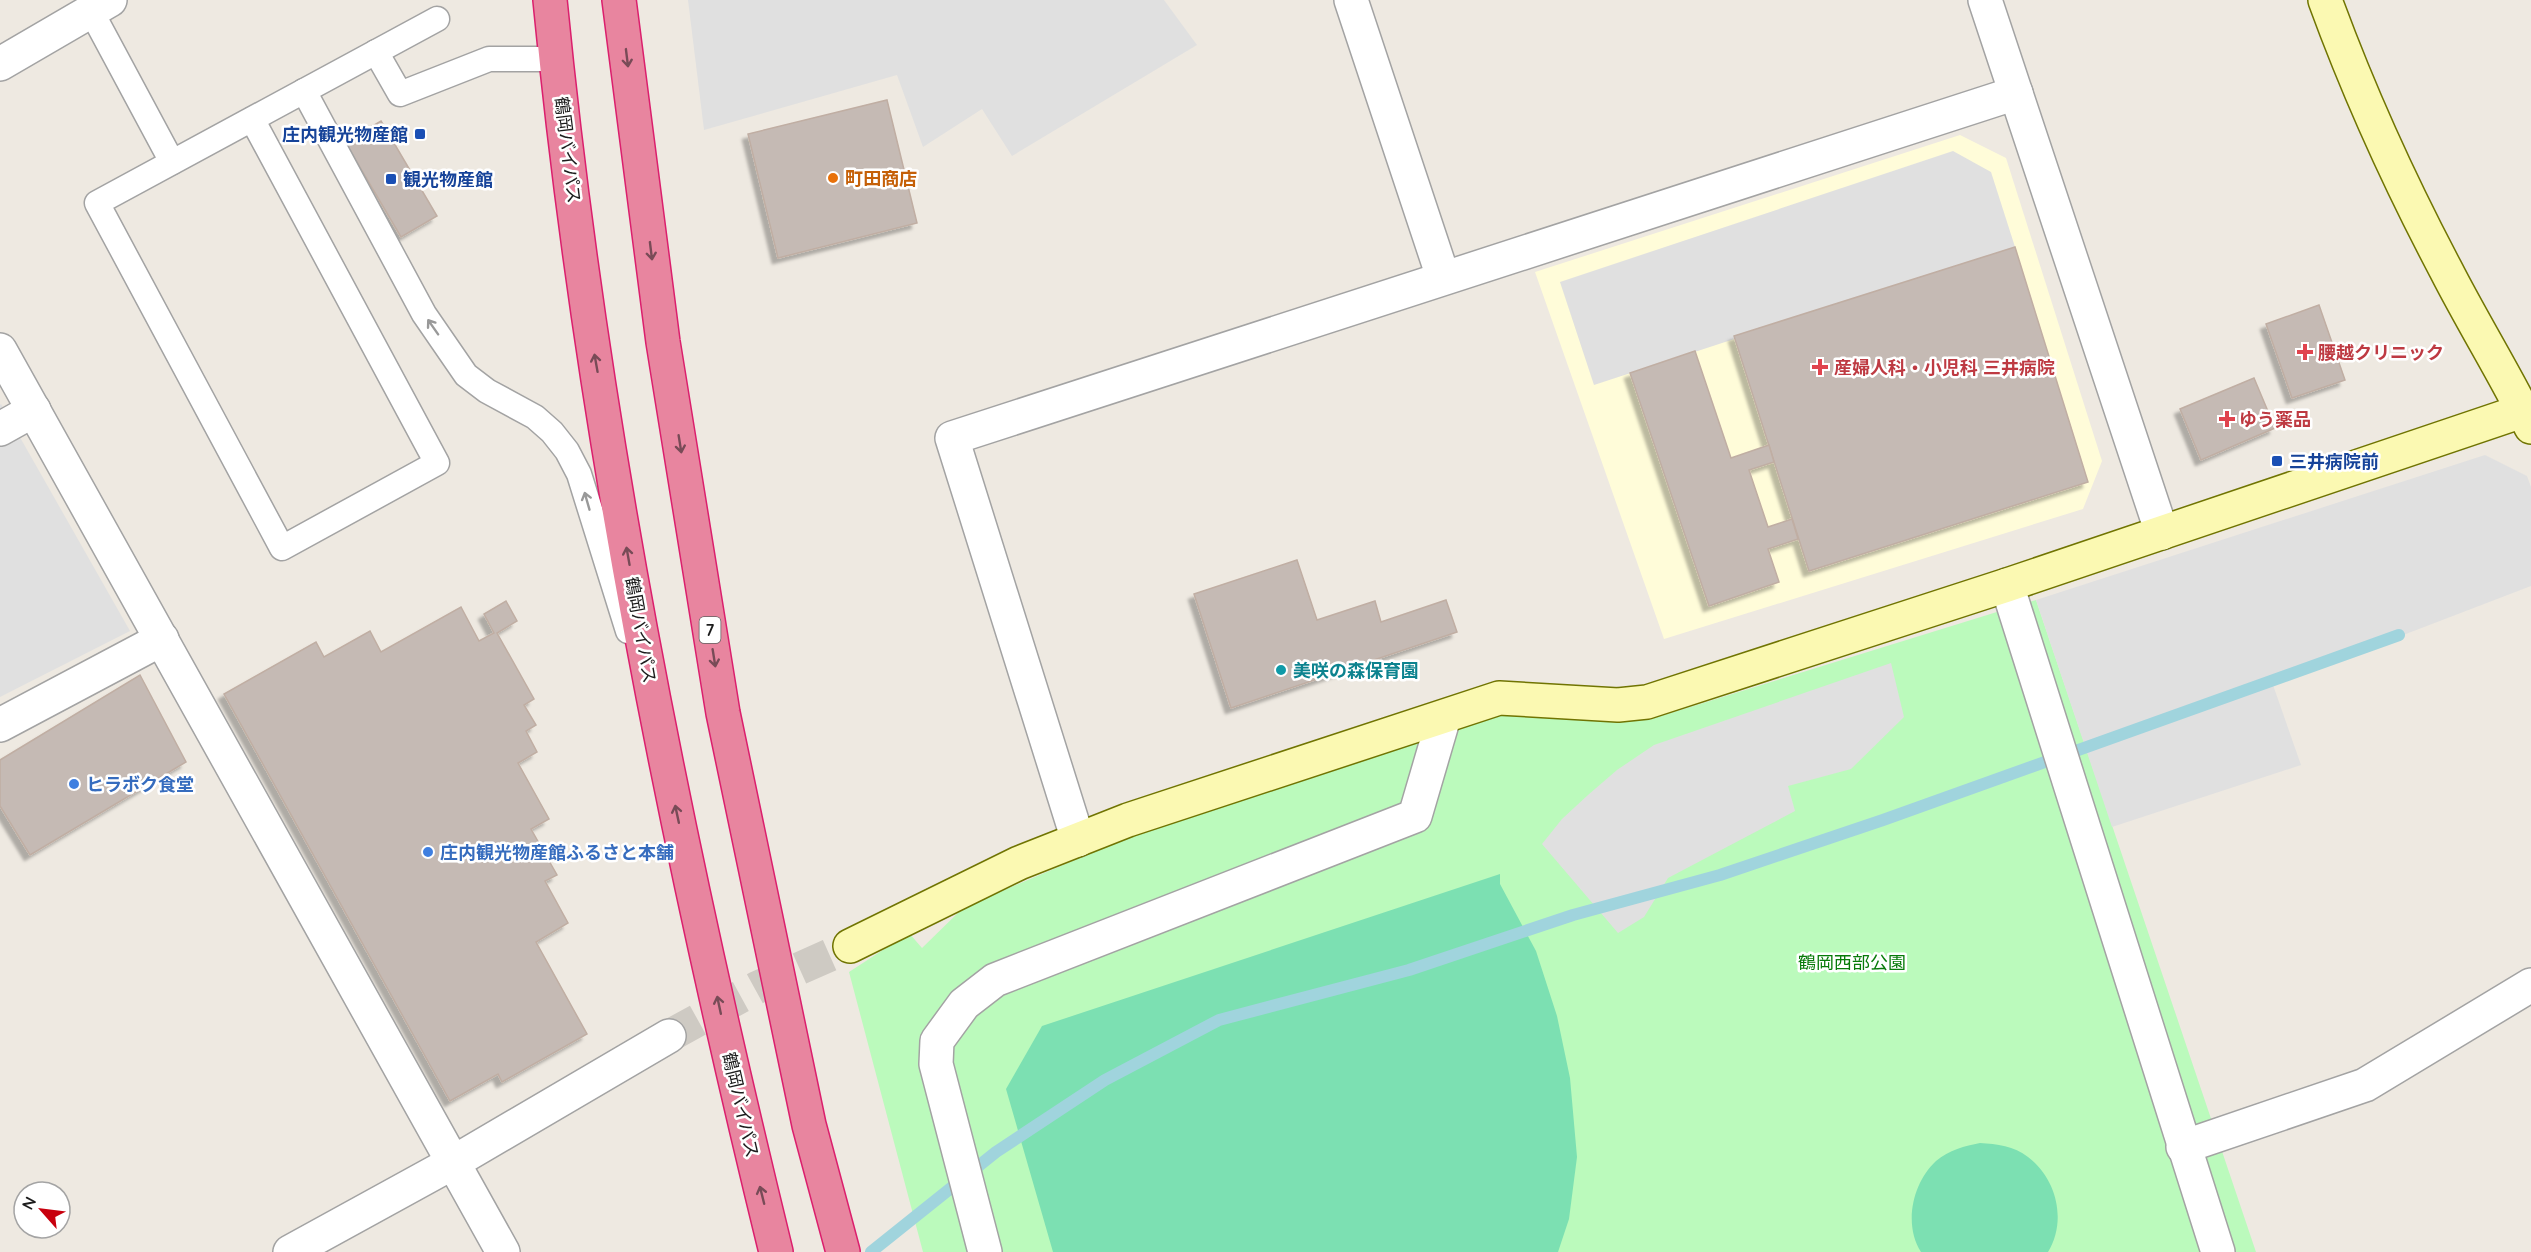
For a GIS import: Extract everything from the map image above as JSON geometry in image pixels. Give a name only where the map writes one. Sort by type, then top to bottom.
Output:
[{"type":"highway","name":"鶴岡バイパス","points":[[550,0],[593,346],[656,717],[749,1141],[776,1252]]},
{"type":"highway","name":"7","points":[[620,0],[663,342],[723,713],[809,1125],[843,1252]]},
{"type":"street","points":[[1351,0],[1443,277]]},
{"type":"street","points":[[1986,0],[2162,533]]},
{"type":"street","points":[[850,946],[1019,863],[1128,820],[1499,698],[1618,705],[1647,702],[2528,415],[2446,271],[2394,168],[2350,68],[2325,0]]},
{"type":"street","points":[[0,64],[101,5]]},
{"type":"street","points":[[1078,840],[952,438],[2016,93]]},
{"type":"street","points":[[0,350],[503,1252]]},
{"type":"street","points":[[0,429],[34,410]]},
{"type":"street","points":[[2007,585],[2218,1252]]},
{"type":"street","points":[[0,724],[162,639]]},
{"type":"street","points":[[985,1252],[936,1064],[937,1041],[964,1004],[995,980],[1415,816],[1444,717]]},
{"type":"street","points":[[2183,1146],[2365,1085],[2531,985]]},
{"type":"street","points":[[290,1252],[454,1162],[669,1036]]},
{"type":"lane","points":[[101,5],[172,162]]},
{"type":"lane","points":[[252,119],[437,463],[282,548],[97,203],[252,119],[304,92],[437,19]]},
{"type":"lane","points":[[376,52],[400,94],[489,59],[556,59]]},
{"type":"lane","points":[[304,92],[424,314],[466,375],[487,391],[535,417],[552,432],[567,451],[579,474],[656,717]]},
{"type":"shaded area","points":[[688,0],[1164,0],[1197,45],[1012,156],[982,109],[923,147],[897,75],[704,130]]},
{"type":"shaded area","name":"産婦人科・小児科 三井病院","points":[[1960,135],[2006,158],[2102,461],[2083,509],[1664,639],[1535,272]]},
{"type":"shaded area","points":[[1953,151],[1991,172],[2015,247],[1594,385],[1560,282]]},
{"type":"shaded area","points":[[0,405],[130,631],[0,697]]},
{"type":"shaded area","points":[[2485,455],[2527,476],[2531,487],[2531,586],[2273,685],[2301,765],[2112,827],[2036,600]]},
{"type":"shaded area","points":[[1891,663],[1904,717],[1851,769],[1788,786],[1795,811],[1668,878],[1644,917],[1618,933],[1542,844],[1562,819],[1588,795],[1617,770],[1654,745]]},
{"type":"green space","name":"鶴岡西部公園","points":[[2036,600],[2256,1252],[923,1252],[849,972],[909,933],[922,948],[964,907],[1136,834],[1512,707],[1648,720]]},
{"type":"green space","points":[[1500,874],[1500,884],[1536,951],[1557,1016],[1570,1078],[1577,1157],[1569,1219],[1558,1252],[1053,1252],[1006,1089],[1042,1026]]},
{"type":"green space","points":[[1980,1143],[2017,1150],[2038,1166],[2046,1177],[2056,1201],[2058,1214],[2054,1240],[2048,1252],[1921,1252],[1913,1229],[1912,1216],[1916,1192],[1921,1180],[1941,1157],[1957,1149]]},
{"type":"building","name":"町田商店","points":[[887,100],[917,223],[778,258],[748,134]]},
{"type":"building","name":"観光物産館","points":[[381,121],[437,216],[401,237],[345,142]]},
{"type":"building","points":[[2015,247],[2088,482],[1809,571],[1734,336]]},
{"type":"building","name":"腰越クリニック","points":[[2319,305],[2345,380],[2292,398],[2266,324]]},
{"type":"building","points":[[1695,351],[1731,458],[1769,445],[1774,462],[1749,470],[1768,527],[1792,519],[1798,539],[1768,549],[1779,582],[1709,606],[1630,373]]},
{"type":"building","name":"ゆう薬品","points":[[2254,378],[2275,428],[2201,460],[2180,409]]},
{"type":"building","name":"美咲の森保育園","points":[[1297,560],[1317,620],[1375,601],[1381,622],[1446,600],[1457,632],[1231,708],[1194,594]]},
{"type":"building","name":"庄内観光物産館ふるさと本舗","points":[[506,601],[517,621],[497,633],[534,699],[524,705],[536,725],[526,731],[537,752],[518,763],[549,819],[531,829],[557,875],[545,881],[568,923],[536,942],[587,1034],[502,1082],[498,1074],[450,1101],[224,694],[316,642],[324,657],[370,631],[381,652],[461,607],[479,641],[494,633],[484,614]]},
{"type":"building","name":"ヒラボク食堂","points":[[140,675],[186,762],[30,855],[0,806],[0,760]]},
{"type":"waterway","points":[[871,1252],[996,1152],[1105,1080],[1219,1020],[1409,970],[1573,915],[1720,875],[1883,820],[2399,635]]},
{"type":"tunnel","points":[[669,1036],[758,987],[850,946]]},
{"type":"place","name":"庄内観光物産館","points":[[420,134]]},
{"type":"place","name":"町田商店","points":[[833,178]]},
{"type":"place","name":"観光物産館","points":[[391,179]]},
{"type":"place","name":"腰越クリニック","points":[[2305,352]]},
{"type":"place","name":"産婦人科・小児科 三井病院","points":[[1820,367]]},
{"type":"place","name":"ゆう薬品","points":[[2227,419]]},
{"type":"place","name":"三井病院前","points":[[2277,461]]},
{"type":"place","name":"美咲の森保育園","points":[[1281,670]]},
{"type":"place","name":"ヒラボク食堂","points":[[74,784]]},
{"type":"place","name":"庄内観光物産館ふるさと本舗","points":[[428,852]]}]
